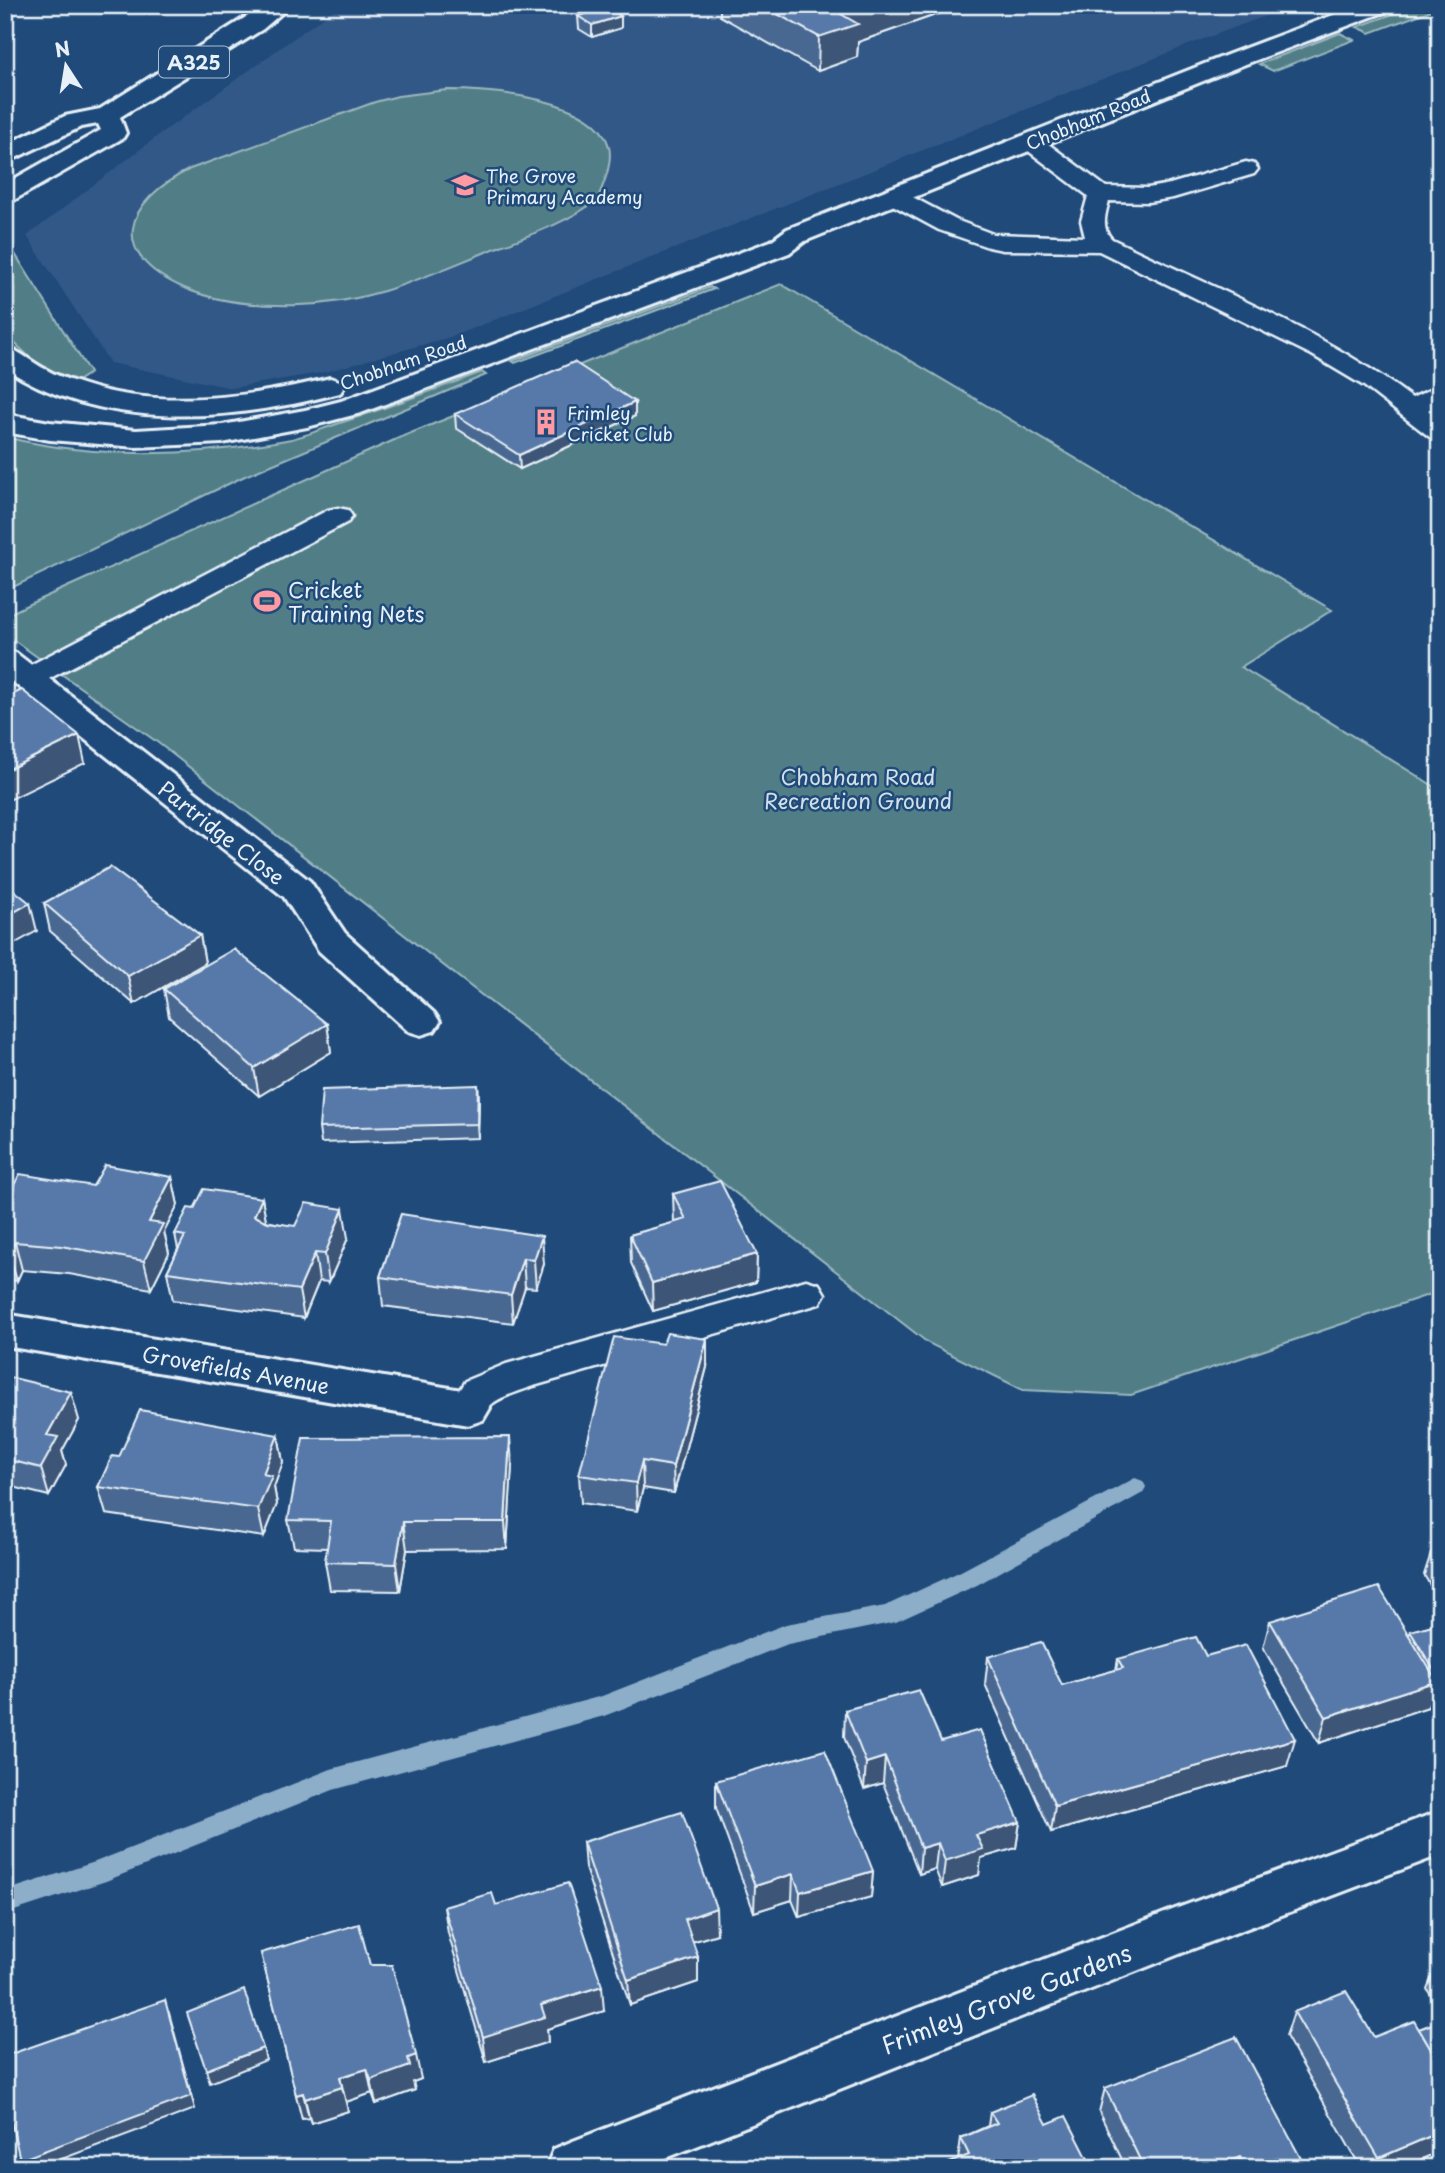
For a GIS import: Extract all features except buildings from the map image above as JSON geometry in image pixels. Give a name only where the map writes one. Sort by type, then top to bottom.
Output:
[{"type":"main road","name":"A325","points":[[5,155],[74,121],[107,115],[255,24],[280,5]]},
{"type":"main road","name":"Chobham Road","points":[[5,423],[65,435],[150,440],[219,436],[292,423],[386,396],[780,247],[796,235],[1235,60],[1382,5]]},
{"type":"main road","points":[[5,195],[114,133],[107,115]]},
{"type":"main road","name":"Chobham Road","points":[[5,355],[40,377],[74,393],[97,398],[183,406],[264,401],[311,393],[389,368],[758,235],[796,235]]},
{"type":"main road","name":"Partridge Close","points":[[17,669],[134,764],[297,889],[332,942],[421,1022]]},
{"type":"main road","name":"Grovefields Avenue","points":[[5,1330],[468,1408]]},
{"type":"main road","name":"Frimley Grove Gardens","points":[[573,2168],[1175,1932],[1440,1833]]},
{"type":"lane","points":[[1031,142],[1100,194],[1148,195],[1173,191],[1246,169]]},
{"type":"lane","points":[[1100,194],[1092,219],[1092,231],[1103,244],[1321,350],[1373,381],[1440,432]]},
{"type":"lane","points":[[895,197],[949,227],[986,240],[1003,243],[1103,244]]},
{"type":"lane","points":[[1410,410],[1440,393]]},
{"type":"lane","points":[[17,669],[338,516]]},
{"type":"lane","points":[[468,1408],[478,1392],[520,1375],[806,1294]]},
{"type":"shaded area","name":"The Grove Primary Academy","points":[[340,5],[1295,5],[454,336],[325,372],[232,388],[110,363],[27,236],[160,134]]},
{"type":"green space","points":[[1417,5],[1440,7],[1370,33],[1357,27]]},
{"type":"green space","points":[[1340,33],[1354,40],[1273,71],[1259,64]]},
{"type":"green space","points":[[447,90],[488,92],[539,100],[584,117],[600,130],[610,153],[609,167],[597,200],[575,215],[551,226],[427,276],[379,293],[327,303],[255,304],[197,293],[159,274],[143,260],[134,244],[133,228],[139,212],[150,197],[190,169],[375,102],[398,96]]},
{"type":"green space","points":[[5,238],[90,373],[73,384],[40,367],[5,334]]},
{"type":"green space","name":"Chobham Road Recreation Ground","points":[[781,284],[1332,610],[1241,667],[1440,790],[1440,1291],[1131,1395],[1023,1390],[928,1343],[157,742],[5,634],[5,616],[27,605],[401,437]]},
{"type":"green space","points":[[710,287],[714,289],[515,363],[512,361]]},
{"type":"green space","points":[[482,372],[486,375],[245,476],[5,591],[5,437],[74,449],[110,452],[181,452],[252,446],[306,435]]},
{"type":"waterway","points":[[5,1903],[97,1873],[331,1780],[604,1706],[786,1634],[888,1615],[969,1578],[1135,1487]]},
{"type":"place","name":"The Grove Primary Academy","points":[[465,185]]},
{"type":"place","name":"Frimley Cricket Club","points":[[546,422]]},
{"type":"place","name":"Cricket Training Nets","points":[[267,601]]}]
